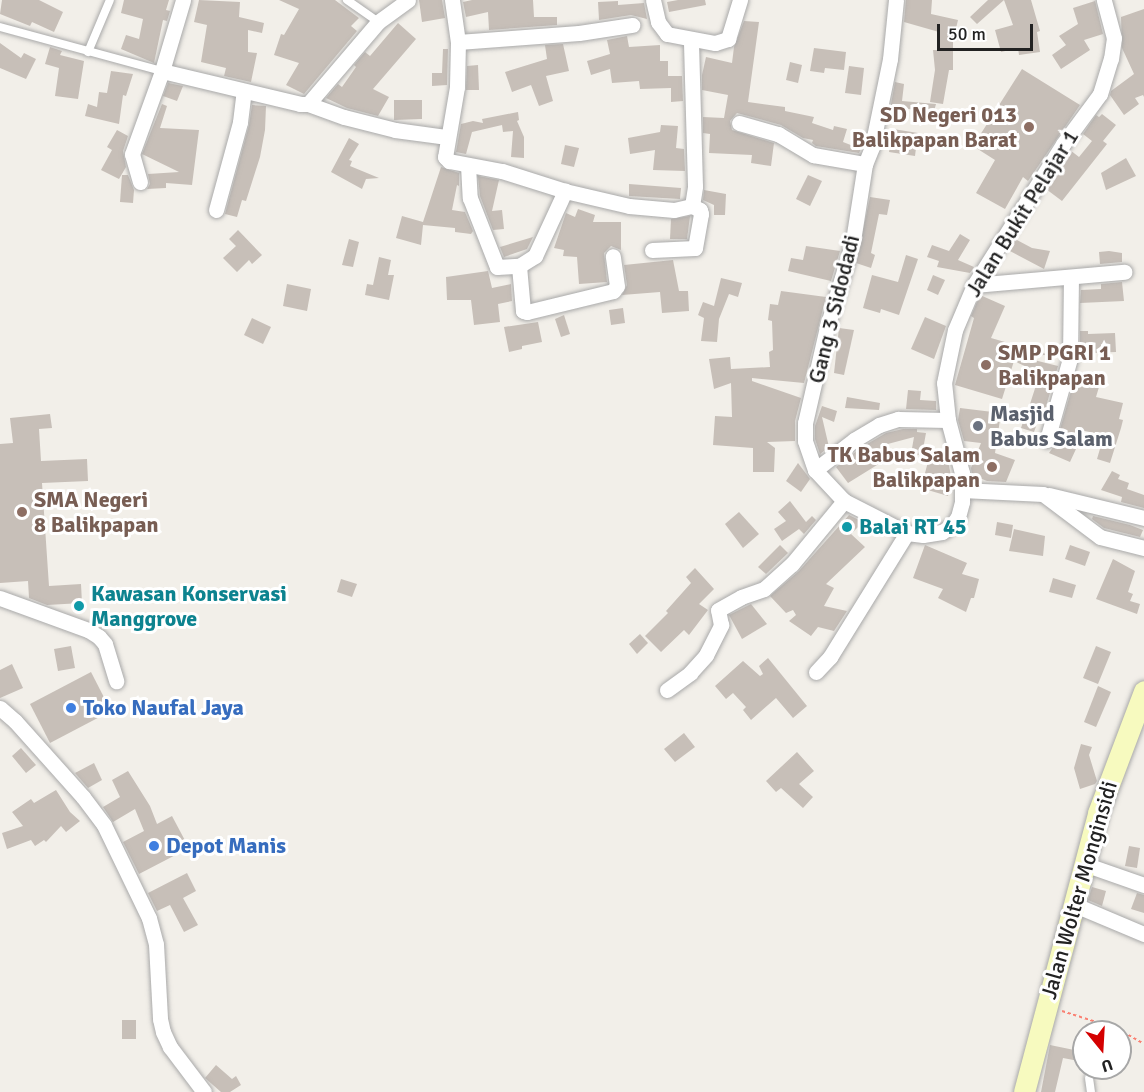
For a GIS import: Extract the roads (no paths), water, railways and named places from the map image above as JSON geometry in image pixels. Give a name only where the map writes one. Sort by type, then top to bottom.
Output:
[{"type":"main road","name":"Jalan Wolter Monginsidi","points":[[1024,1092],[1098,813],[1144,691]]},
{"type":"street","points":[[140,182],[132,154],[162,71],[183,0]]},
{"type":"street","points":[[308,104],[378,22],[408,0]]},
{"type":"street","points":[[452,0],[458,42],[457,87],[446,137],[445,157],[449,161],[502,171],[565,191],[629,206],[674,210],[692,206],[700,210],[695,248],[652,249]]},
{"type":"street","points":[[653,0],[660,28],[667,34],[715,43],[728,39],[740,0]]},
{"type":"street","name":"Gang 3 Sidodadi","points":[[896,0],[890,59],[872,147],[865,164],[853,241],[827,327],[805,423],[805,441],[815,470],[844,501],[907,533],[923,535],[942,532]]},
{"type":"street","name":"Jalan Bukit Pelajar 1","points":[[942,532],[958,518],[962,490],[962,473],[948,420],[944,383],[955,330],[974,285],[1063,144],[1100,94],[1111,59],[1114,38],[1104,0]]},
{"type":"street","points":[[458,42],[579,33],[632,25]]},
{"type":"street","points":[[691,39],[694,186],[692,206]]},
{"type":"street","points":[[162,71],[308,104],[344,117],[395,130],[446,137]]},
{"type":"street","points":[[216,210],[233,154],[244,91]]},
{"type":"street","points":[[739,123],[778,134],[813,155],[865,164]]},
{"type":"street","points":[[468,165],[470,198],[494,266],[519,266],[536,256],[565,191]]},
{"type":"street","points":[[519,266],[523,310],[527,312],[614,291],[617,286],[613,256]]},
{"type":"street","points":[[974,285],[1124,272]]},
{"type":"street","points":[[1047,440],[1070,358],[1071,277]]},
{"type":"street","points":[[815,470],[854,440],[879,425],[898,419],[948,420]]},
{"type":"street","points":[[962,490],[1043,494],[1144,518]]},
{"type":"street","points":[[1043,494],[1100,537],[1144,548]]},
{"type":"street","points":[[667,690],[690,673],[706,655],[721,625],[718,610],[741,597],[764,590],[792,564],[844,501]]},
{"type":"street","points":[[816,672],[830,657],[907,533]]},
{"type":"street","points":[[0,598],[88,630],[99,637],[105,644],[116,681]]},
{"type":"street","points":[[0,708],[15,721],[83,797],[104,825],[149,918],[156,944],[163,1032],[204,1092]]},
{"type":"street","points":[[1084,864],[1144,885]]},
{"type":"street","points":[[1075,905],[1144,934]]},
{"type":"lane","points":[[88,52],[110,0]]},
{"type":"lane","points":[[347,0],[378,22]]},
{"type":"lane","points":[[0,27],[162,71]]},
{"type":"place","name":"SD Negeri 013 Balikpapan Barat","points":[[1029,127]]},
{"type":"place","name":"SMP PGRI 1 Balikpapan","points":[[986,365]]},
{"type":"place","name":"Masjid Babus Salam","points":[[978,426]]},
{"type":"place","name":"TK Babus Salam Balikpapan","points":[[992,467]]},
{"type":"place","name":"SMA Negeri 8 Balikpapan","points":[[22,512]]},
{"type":"place","name":"Balai RT 45","points":[[847,527]]},
{"type":"place","name":"Kawasan Konservasi Manggrove","points":[[79,606]]},
{"type":"place","name":"Toko Naufal Jaya","points":[[71,708]]},
{"type":"place","name":"Depot Manis","points":[[154,846]]}]
